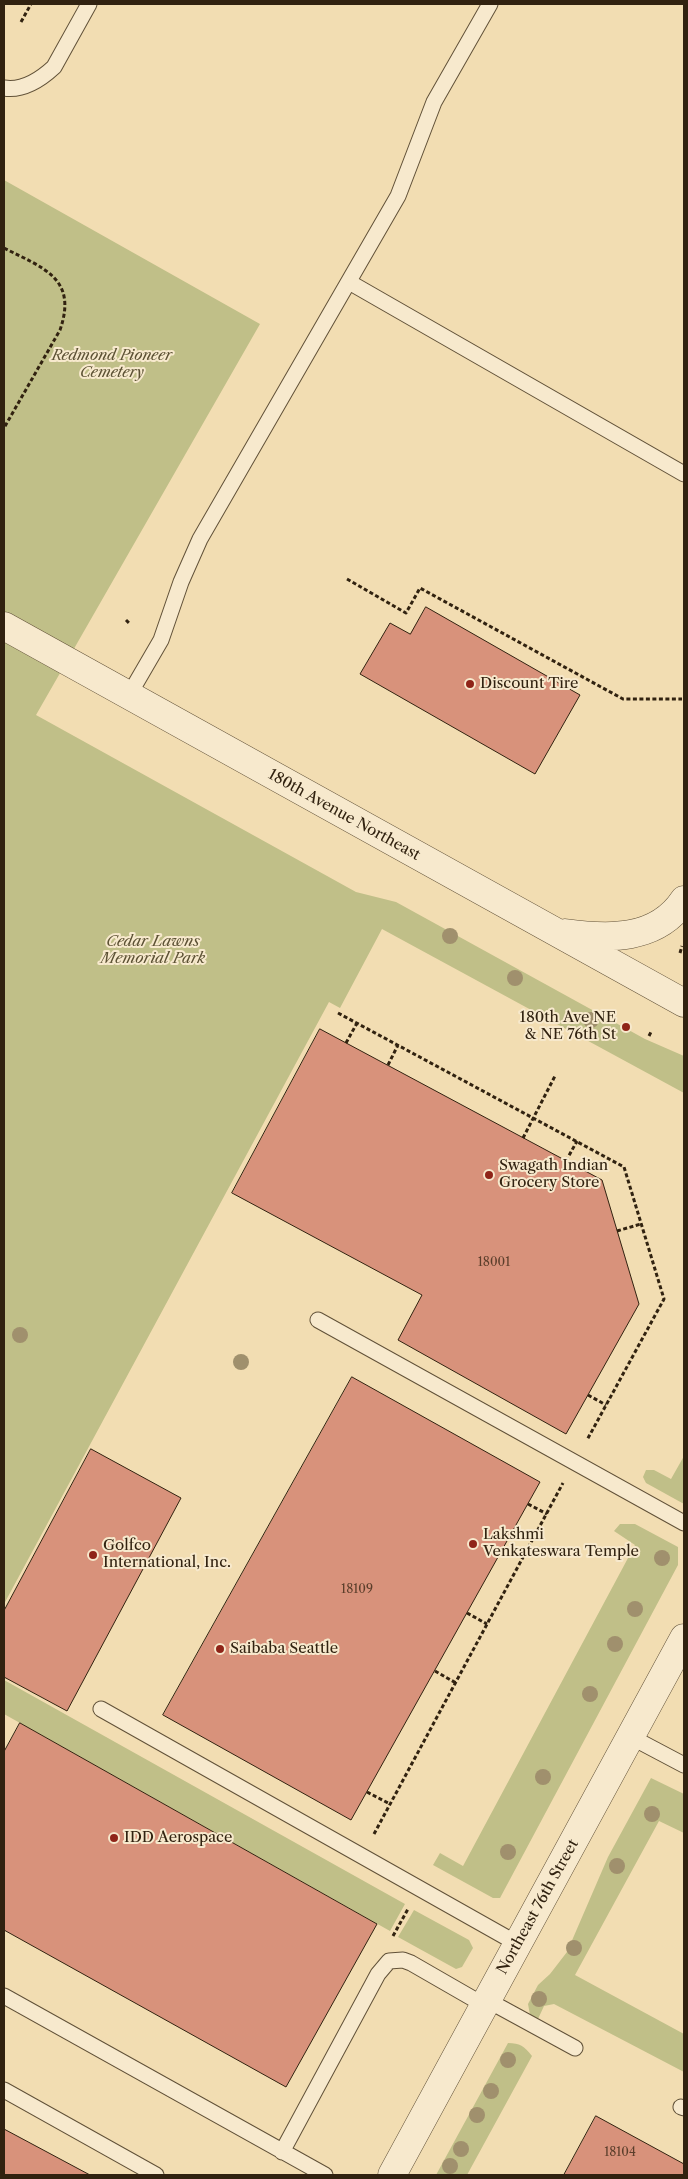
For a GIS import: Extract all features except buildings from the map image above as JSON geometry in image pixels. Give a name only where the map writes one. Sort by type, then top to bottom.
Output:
[{"type":"street","name":"180th Avenue Northeast","points":[[4,626],[684,1003]]},
{"type":"street","points":[[552,931],[596,937],[630,934],[652,927],[668,917],[684,900]]},
{"type":"street","name":"Northeast 76th Street","points":[[392,2175],[684,1638]]},
{"type":"lane","points":[[4,88],[13,89],[29,85],[46,75],[54,67],[89,4]]},
{"type":"lane","points":[[130,695],[161,640],[182,582],[200,540],[398,196],[434,102],[490,4]]},
{"type":"lane","points":[[348,282],[684,474]]},
{"type":"lane","points":[[318,1320],[684,1523]]},
{"type":"lane","points":[[101,1709],[518,1944]]},
{"type":"lane","points":[[631,1737],[684,1765]]},
{"type":"lane","points":[[282,2152],[378,1974],[389,1961],[395,1960],[411,1963],[575,2048]]},
{"type":"lane","points":[[4,1996],[325,2175]]},
{"type":"lane","points":[[4,2090],[156,2175]]},
{"type":"path","points":[[21,22],[31,4]]},
{"type":"path","points":[[4,248],[45,270],[58,283],[66,298],[66,312],[60,330],[4,428]]},
{"type":"path","points":[[347,579],[406,613],[420,588],[623,699],[682,699]]},
{"type":"path","points":[[338,1013],[624,1166],[664,1299],[584,1447]]},
{"type":"path","points":[[346,1043],[357,1023]]},
{"type":"path","points":[[388,1065],[398,1045]]},
{"type":"path","points":[[523,1138],[555,1076]]},
{"type":"path","points":[[566,1161],[576,1141]]},
{"type":"path","points":[[618,1231],[641,1224]]},
{"type":"path","points":[[588,1395],[606,1405]]},
{"type":"path","points":[[361,1856],[565,1481]]},
{"type":"path","points":[[528,1504],[547,1514]]},
{"type":"path","points":[[467,1613],[488,1624]]},
{"type":"path","points":[[435,1671],[456,1683]]},
{"type":"path","points":[[367,1792],[390,1804]]},
{"type":"path","points":[[395,1960],[390,1941],[419,1889]]},
{"type":"green space","name":"Cedar Lawns Memorial Park","points":[[4,180],[260,324],[36,715],[356,892],[396,902],[645,1039],[684,1056],[684,1093],[382,929],[340,1008],[329,1002],[4,1604]]},
{"type":"green space","points":[[684,1456],[684,1504],[646,1483],[643,1477],[646,1470],[654,1470],[671,1479]]},
{"type":"green space","points":[[620,1524],[635,1524],[678,1547],[678,1565],[500,1898],[493,1898],[433,1865],[440,1853],[463,1866],[635,1545],[614,1531]]},
{"type":"green space","points":[[4,1680],[405,1904],[390,1931],[4,1714]]},
{"type":"green space","points":[[651,1778],[684,1794],[684,1833],[659,1821],[575,1975],[684,2034],[684,2072],[554,2004],[544,2006],[538,2019],[530,2015],[528,2004],[538,1985],[550,1974],[567,1952],[608,1857]]},
{"type":"green space","points":[[414,1910],[469,1940],[473,1948],[462,1967],[456,1969],[398,1937]]},
{"type":"green space","points":[[508,2043],[522,2046],[532,2056],[467,2175],[436,2175]]},
{"type":"place","name":"Discount Tire","points":[[470,684]]},
{"type":"place","name":"180th Ave NE & NE 76th St","points":[[626,1027]]},
{"type":"place","name":"Swagath Indian Grocery Store","points":[[489,1175]]},
{"type":"place","name":"Lakshmi Venkateswara Temple","points":[[473,1544]]},
{"type":"place","name":"Golfco International, Inc.","points":[[93,1555]]},
{"type":"place","name":"Saibaba Seattle","points":[[220,1649]]},
{"type":"place","name":"IDD Aerospace","points":[[114,1838]]},
{"type":"park label","name":"Redmond Pioneer Cemetery","points":[[112,364]]}]
